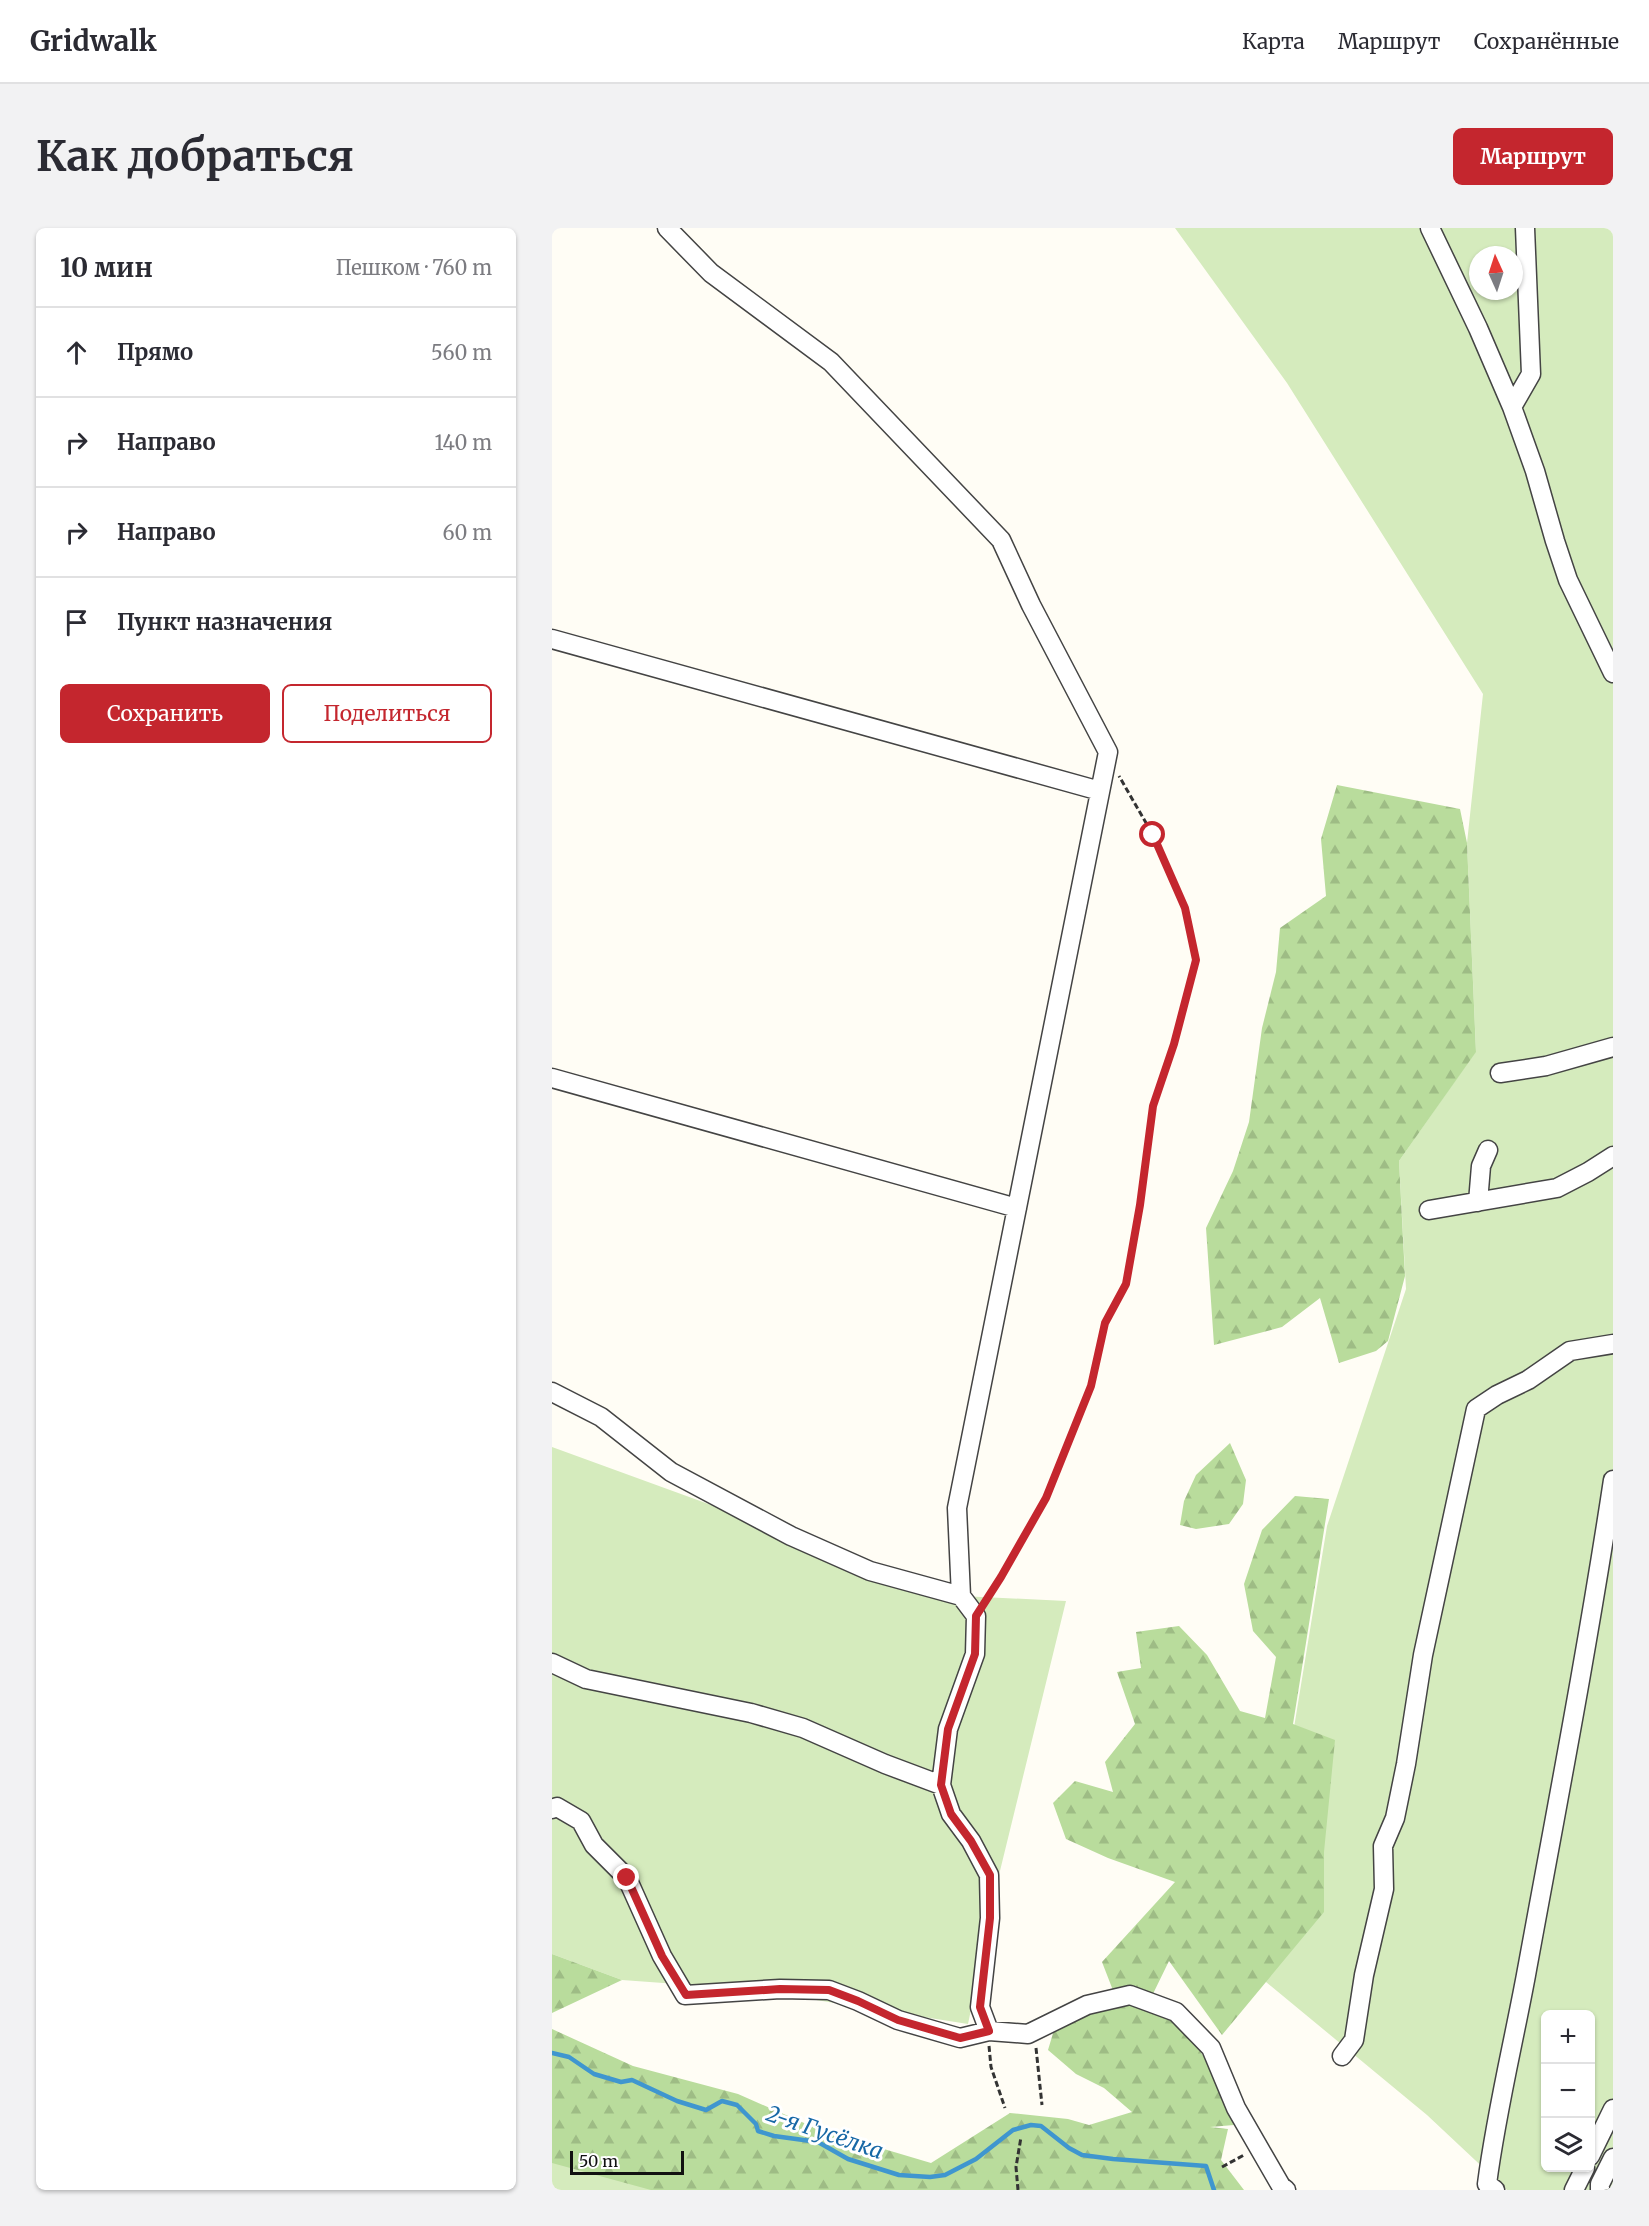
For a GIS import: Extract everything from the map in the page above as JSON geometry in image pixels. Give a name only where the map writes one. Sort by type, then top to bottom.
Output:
[{"type":"street","points":[[667,228],[711,273],[831,362],[1001,540],[1031,605],[1108,752],[957,1508],[961,1596],[976,1616],[975,1654],[948,1729],[941,1785],[951,1814],[971,1841],[990,1875],[990,1918],[980,2007],[989,2031]]},
{"type":"street","points":[[1430,228],[1478,328],[1512,407],[1535,471],[1554,541],[1568,580],[1613,673]]},
{"type":"street","points":[[1512,407],[1531,374],[1525,228]]},
{"type":"street","points":[[552,639],[1100,790]]},
{"type":"street","points":[[1500,1073],[1546,1066],[1613,1047]]},
{"type":"street","points":[[552,1078],[1017,1209]]},
{"type":"street","points":[[1478,1202],[1481,1166],[1488,1150]]},
{"type":"street","points":[[1430,1210],[1557,1188],[1613,1156]]},
{"type":"street","points":[[1342,2056],[1354,2040],[1364,1975],[1384,1889],[1383,1846],[1395,1818],[1423,1655],[1476,1409],[1497,1395],[1528,1380],[1570,1351],[1613,1344]]},
{"type":"street","points":[[552,1392],[601,1417],[671,1472],[791,1536],[870,1571],[961,1596]]},
{"type":"street","points":[[1495,2190],[1488,2184],[1494,2133],[1512,2051],[1542,1887],[1613,1480]]},
{"type":"street","points":[[552,1663],[586,1679],[751,1713],[803,1728],[885,1764],[941,1785]]},
{"type":"street","points":[[552,1809],[557,1807],[581,1821],[594,1845],[627,1878],[662,1956],[686,1995],[780,1989],[829,1990],[898,2020],[960,2038],[989,2031],[1028,2034],[1087,2005],[1130,1995],[1176,2012],[1211,2048],[1236,2108],[1281,2186],[1286,2190]]},
{"type":"street","points":[[1595,2146],[1613,2109]]},
{"type":"street","points":[[1600,2190],[1600,2184],[1613,2158]]},
{"type":"street","points":[[1574,2190],[1583,2172]]},
{"type":"path","points":[[976,1616],[1046,1498],[1091,1386],[1105,1323],[1126,1284],[1140,1205],[1153,1106],[1174,1044],[1196,960],[1185,908],[1153,835],[1108,752]]},
{"type":"path","points":[[989,2031],[991,2067],[1005,2108]]},
{"type":"path","points":[[1028,2034],[1036,2043],[1042,2105]]},
{"type":"path","points":[[1018,2190],[1016,2167],[1021,2137]]},
{"type":"path","points":[[1222,2167],[1257,2144]]},
{"type":"green space","points":[[1175,228],[1613,228],[1613,2190],[1507,2190],[1427,2115],[1254,1972],[1327,1526],[1406,1289],[1399,1161],[1476,1051],[1467,843],[1483,694],[1287,383]]},
{"type":"green space","points":[[1337,785],[1460,809],[1467,843],[1476,1052],[1399,1161],[1405,1276],[1388,1341],[1376,1351],[1339,1363],[1320,1298],[1282,1327],[1214,1345],[1206,1228],[1233,1171],[1249,1122],[1262,1028],[1276,972],[1280,928],[1326,896],[1321,839]]},
{"type":"green space","points":[[1230,1443],[1246,1480],[1243,1504],[1229,1524],[1196,1529],[1180,1525],[1184,1501],[1196,1475]]},
{"type":"green space","points":[[552,1447],[961,1596],[1066,1601],[998,1879],[968,2024],[746,1989],[622,1980],[552,1954]]},
{"type":"green space","points":[[1295,1496],[1329,1499],[1293,1724],[1335,1740],[1324,1852],[1324,1912],[1222,2035],[1169,1961],[1149,2002],[1185,2033],[1207,2061],[1234,2125],[1210,2127],[1228,2129],[1221,2160],[1244,2190],[651,2190],[552,2163],[552,2029],[633,2066],[738,2094],[820,2130],[931,2163],[1010,2113],[1068,2119],[1089,2125],[1132,2112],[1104,2088],[1076,2074],[1048,2050],[1057,2020],[1114,1993],[1102,1962],[1175,1882],[1108,1858],[1066,1839],[1053,1803],[1075,1781],[1113,1792],[1105,1762],[1135,1724],[1117,1672],[1141,1668],[1136,1632],[1179,1626],[1207,1655],[1240,1711],[1265,1718],[1276,1657],[1253,1631],[1244,1584],[1262,1530]]},
{"type":"green space","points":[[552,1954],[622,1980],[552,2013]]},
{"type":"green space","points":[[552,2162],[657,2190],[552,2190]]},
{"type":"waterway","name":"2-я Гусёлка","points":[[552,2053],[569,2057],[594,2074],[621,2082],[632,2080],[677,2101],[706,2110],[722,2101],[737,2105],[756,2124],[758,2131],[774,2136],[818,2142],[848,2159],[899,2175],[930,2177],[945,2175],[976,2159],[1013,2130],[1031,2125],[1041,2126],[1082,2155],[1206,2166],[1214,2190]]},
{"type":"route","points":[[627,1878],[662,1956],[686,1995],[780,1989],[829,1990],[898,2020],[960,2038],[989,2031],[980,2007],[990,1918],[990,1875],[971,1841],[951,1814],[941,1785],[948,1729],[975,1654],[976,1616],[1046,1498],[1091,1386],[1105,1323],[1126,1284],[1140,1205],[1153,1106],[1174,1044],[1196,960],[1185,908],[1153,835]]}]
